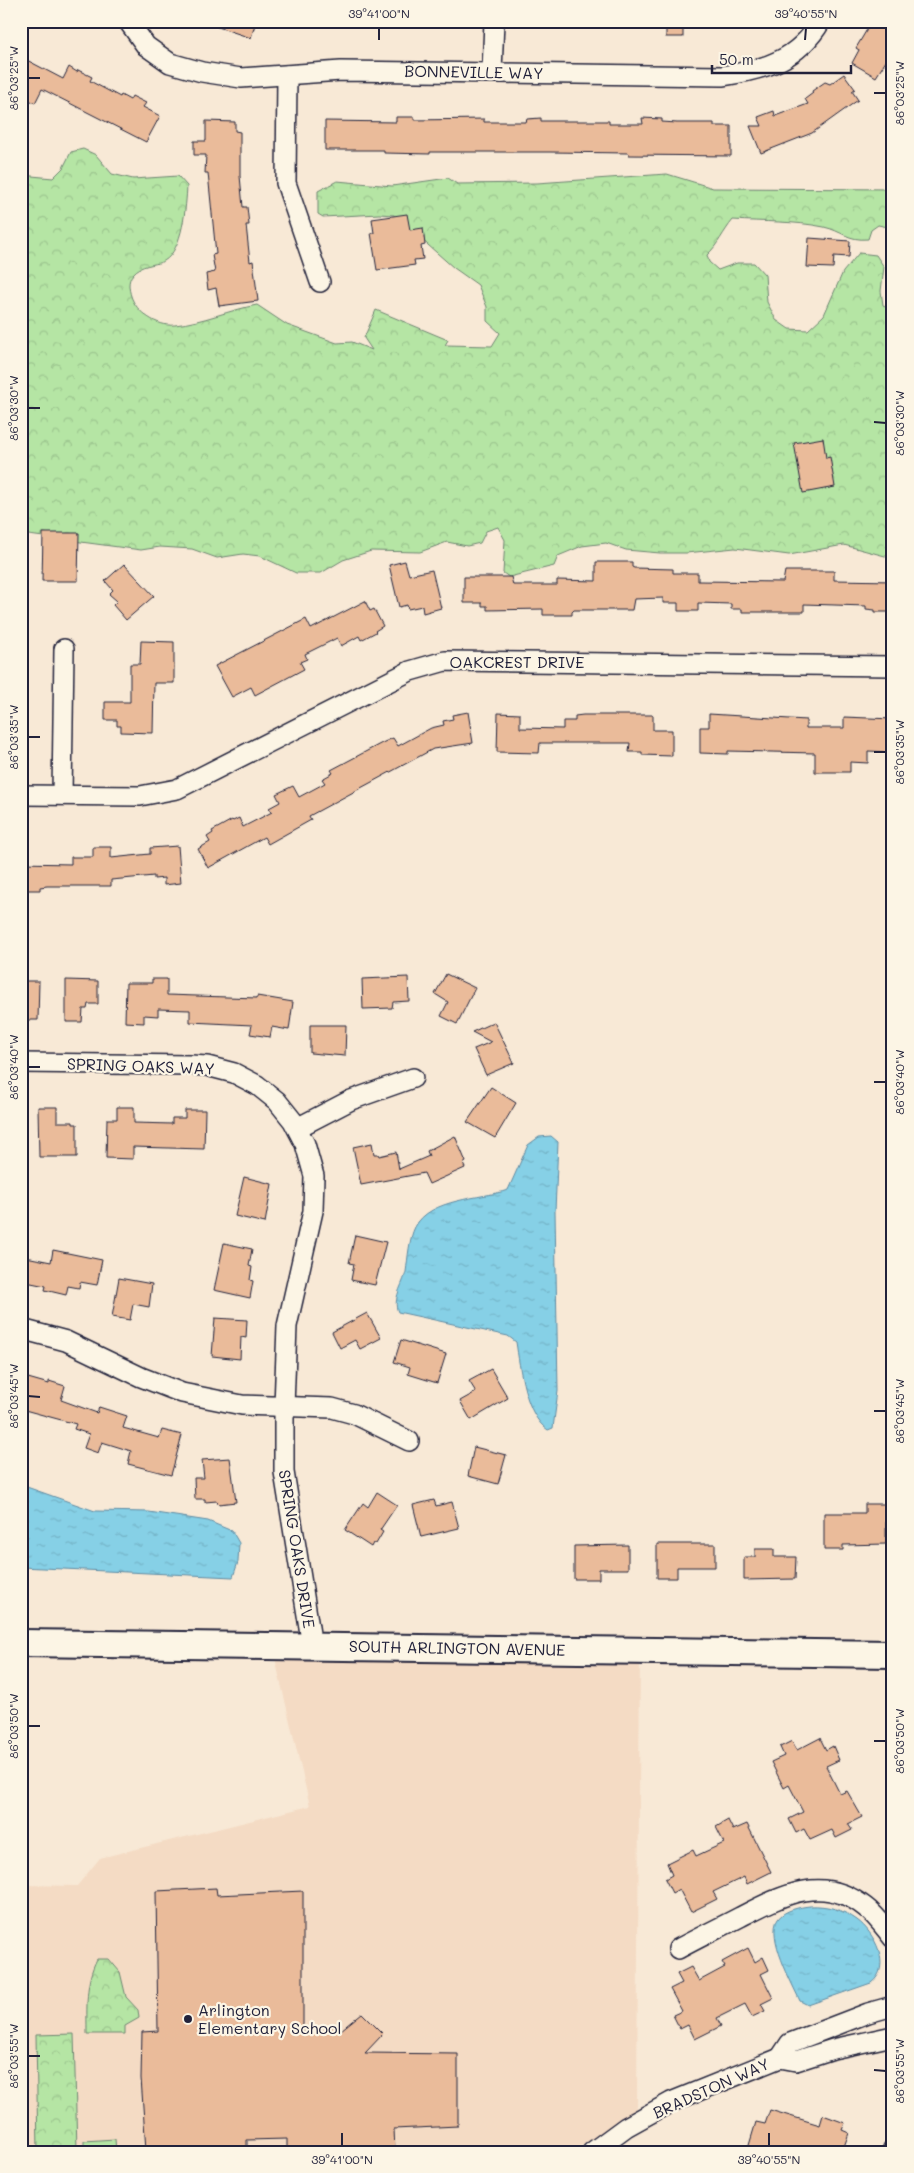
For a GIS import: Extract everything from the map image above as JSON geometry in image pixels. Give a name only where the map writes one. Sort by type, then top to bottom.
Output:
[{"type":"main road","name":"SOUTH ARLINGTON AVENUE","points":[[21,1643],[893,1654]]},
{"type":"street","name":"BONNEVILLE WAY","points":[[128,21],[146,46],[170,63],[202,72],[241,78],[341,71],[722,76],[750,72],[778,62],[804,44],[821,21]]},
{"type":"street","points":[[492,72],[494,21]]},
{"type":"street","points":[[287,75],[286,183],[320,282]]},
{"type":"street","points":[[62,795],[64,649]]},
{"type":"street","name":"OAKCREST DRIVE","points":[[21,794],[140,796],[177,789],[410,671],[444,662],[464,660],[893,666]]},
{"type":"street","name":"SPRING OAKS WAY","points":[[21,1063],[191,1065],[216,1068],[234,1073],[264,1090],[277,1101],[297,1128]]},
{"type":"street","points":[[297,1128],[351,1100],[413,1078]]},
{"type":"street","name":"SPRING OAKS DRIVE","points":[[297,1128],[305,1144],[314,1176],[313,1211],[287,1326],[284,1472],[312,1646]]},
{"type":"street","points":[[21,1329],[66,1341],[141,1377],[182,1393],[226,1403],[321,1406],[349,1412],[409,1441]]},
{"type":"street","points":[[678,1949],[778,1897],[810,1890],[838,1893],[861,1904],[874,1915],[893,1938]]},
{"type":"street","name":"BRADSTON WAY","points":[[780,2058],[790,2042],[868,2013],[893,2006]]},
{"type":"street","name":"BRADSTON WAY","points":[[592,2152],[626,2128],[671,2102],[780,2058],[796,2061],[833,2049],[893,2036]]},
{"type":"shaded area","points":[[272,1646],[640,1651],[637,2105],[636,2112],[631,2117],[571,2152],[21,2152],[21,1885],[77,1886],[100,1858],[310,1806]]},
{"type":"green space","points":[[83,149],[96,155],[112,174],[133,179],[178,176],[187,186],[182,226],[175,247],[164,261],[140,268],[130,279],[131,296],[142,313],[161,324],[175,325],[257,305],[287,325],[337,343],[352,342],[372,350],[364,338],[376,310],[448,340],[445,345],[492,346],[500,333],[487,321],[487,307],[478,285],[454,268],[394,215],[323,217],[318,214],[318,191],[337,181],[392,186],[448,178],[457,184],[537,183],[667,174],[713,188],[893,189],[893,228],[878,225],[871,230],[868,239],[855,239],[824,227],[813,225],[733,220],[707,255],[709,262],[718,270],[737,263],[754,263],[765,275],[767,302],[776,320],[789,329],[808,330],[824,315],[843,272],[859,253],[876,255],[884,267],[881,291],[883,305],[893,310],[893,556],[885,556],[844,545],[789,555],[735,548],[686,553],[660,553],[626,550],[606,543],[582,546],[558,556],[554,566],[509,577],[503,573],[505,540],[498,527],[486,531],[480,543],[467,546],[447,542],[420,552],[371,551],[343,560],[321,573],[296,573],[260,556],[243,554],[217,558],[192,549],[160,547],[141,550],[21,534],[21,175],[53,178],[63,168],[71,152]]},
{"type":"green space","points":[[97,1959],[109,1959],[120,1972],[126,1997],[138,2010],[139,2018],[125,2026],[125,2034],[87,2034],[87,2005],[90,1977]]},
{"type":"green space","points":[[74,2034],[77,2151],[38,2152],[36,2035]]},
{"type":"green space","points":[[115,2139],[116,2152],[84,2152],[84,2141]]},
{"type":"water","points":[[551,1136],[558,1142],[555,1211],[558,1391],[553,1428],[548,1430],[540,1423],[529,1402],[522,1377],[516,1342],[508,1336],[398,1312],[396,1302],[406,1272],[411,1237],[422,1217],[444,1205],[508,1190],[528,1145],[539,1137]]},
{"type":"water","points":[[21,1485],[95,1511],[149,1512],[208,1521],[232,1531],[239,1543],[238,1562],[233,1577],[21,1567]]},
{"type":"water","points":[[810,1906],[823,1906],[835,1909],[857,1920],[875,1941],[881,1959],[877,1976],[871,1983],[808,2005],[800,2001],[786,1972],[775,1936],[775,1927],[778,1919],[784,1913]]},
{"type":"building","points":[[209,21],[256,21],[251,38],[209,24]]},
{"type":"building","points":[[666,21],[683,21],[683,37],[666,37]]},
{"type":"building","points":[[872,21],[893,32],[893,50],[876,77],[852,63],[859,50],[856,48]]},
{"type":"building","points":[[21,57],[63,79],[69,67],[77,72],[78,70],[92,77],[90,81],[120,97],[121,95],[130,100],[132,96],[146,103],[143,107],[160,116],[146,142],[42,89],[35,103],[21,96]]},
{"type":"building","points":[[844,74],[855,89],[852,91],[858,100],[812,133],[761,153],[750,126],[762,126],[758,117],[774,111],[775,116],[808,104],[805,99],[813,93],[812,91],[825,82],[830,84]]},
{"type":"building","points":[[396,117],[414,117],[414,120],[484,119],[484,122],[526,122],[527,119],[541,118],[541,121],[609,121],[609,124],[643,124],[642,118],[662,119],[662,122],[714,123],[714,126],[731,126],[731,156],[550,152],[430,152],[430,154],[384,153],[384,150],[325,150],[325,121],[396,122]]},
{"type":"building","points":[[206,121],[235,122],[235,131],[240,132],[240,176],[243,207],[247,207],[249,225],[246,225],[250,262],[253,261],[258,301],[219,306],[216,288],[208,290],[206,274],[215,272],[212,255],[216,254],[208,173],[205,173],[206,155],[194,155],[194,141],[206,141]]},
{"type":"building","points":[[407,214],[410,230],[423,228],[425,245],[421,246],[423,259],[414,260],[415,265],[377,270],[371,233],[374,233],[372,219]]},
{"type":"building","points":[[809,238],[850,241],[849,257],[834,256],[833,268],[807,267]]},
{"type":"building","points":[[823,438],[826,458],[830,457],[835,487],[803,493],[794,443]]},
{"type":"building","points":[[43,533],[79,533],[78,581],[42,581]]},
{"type":"building","points":[[405,561],[409,575],[432,570],[441,608],[423,613],[422,606],[408,609],[407,605],[399,607],[389,565]]},
{"type":"building","points":[[596,562],[632,562],[632,567],[634,568],[673,569],[673,573],[698,573],[698,581],[783,582],[785,571],[834,571],[834,580],[893,581],[893,612],[875,612],[875,610],[866,609],[866,606],[804,604],[804,612],[742,612],[742,609],[731,609],[731,604],[698,603],[698,611],[678,611],[678,603],[663,603],[663,598],[634,599],[632,610],[574,610],[572,615],[543,615],[543,609],[487,610],[487,606],[482,606],[482,603],[464,603],[464,577],[511,577],[513,585],[557,585],[557,580],[596,581]]},
{"type":"building","points":[[124,564],[154,596],[126,620],[113,605],[117,601],[109,594],[113,590],[105,581]]},
{"type":"building","points":[[365,601],[370,611],[374,609],[383,626],[376,632],[361,640],[359,636],[341,646],[337,638],[305,654],[307,659],[300,662],[304,669],[255,695],[251,687],[232,697],[215,666],[306,619],[311,629]]},
{"type":"building","points":[[141,641],[174,642],[174,683],[154,683],[153,733],[121,732],[121,726],[117,726],[117,720],[105,720],[105,702],[130,702],[130,664],[140,664]]},
{"type":"building","points":[[468,712],[473,743],[433,749],[309,816],[311,820],[268,844],[264,837],[208,868],[198,849],[210,842],[207,837],[213,833],[212,831],[239,818],[243,827],[272,812],[269,808],[280,802],[276,794],[293,786],[299,797],[325,783],[322,779],[333,773],[331,770],[382,743],[393,738],[398,746],[431,728],[444,725],[443,721],[453,719],[452,715]]},
{"type":"building","points":[[498,713],[520,714],[520,728],[563,729],[563,721],[575,721],[575,716],[653,715],[653,730],[672,730],[672,756],[642,755],[642,752],[629,752],[630,743],[540,743],[539,753],[497,752]]},
{"type":"building","points":[[709,714],[806,720],[806,728],[844,728],[844,717],[893,719],[893,752],[868,751],[868,763],[850,762],[850,772],[815,772],[815,753],[728,751],[728,754],[700,753],[700,727],[709,727]]},
{"type":"building","points":[[178,846],[181,883],[164,885],[164,878],[154,879],[154,876],[111,880],[111,886],[47,886],[40,887],[40,890],[21,890],[21,863],[71,864],[71,857],[93,857],[93,847],[111,847],[111,858],[150,854],[150,848]]},
{"type":"building","points":[[446,974],[475,988],[457,1024],[441,1016],[448,1002],[435,994]]},
{"type":"building","points":[[408,977],[409,1001],[393,1002],[392,1008],[363,1009],[362,979]]},
{"type":"building","points":[[152,979],[167,979],[167,995],[257,998],[257,996],[293,1002],[289,1030],[272,1027],[270,1037],[250,1034],[252,1025],[190,1022],[190,1010],[158,1009],[158,1016],[144,1015],[144,1023],[125,1022],[126,983],[152,983]]},
{"type":"building","points":[[66,980],[98,981],[98,1004],[88,1004],[87,1009],[83,1009],[82,1022],[66,1022]]},
{"type":"building","points":[[21,981],[39,981],[38,1020],[21,1020]]},
{"type":"building","points":[[494,1022],[514,1063],[486,1075],[474,1049],[491,1042],[472,1032]]},
{"type":"building","points":[[310,1025],[346,1025],[345,1056],[310,1053]]},
{"type":"building","points":[[491,1087],[516,1103],[495,1138],[467,1122]]},
{"type":"building","points":[[38,1107],[57,1107],[57,1122],[73,1122],[73,1124],[77,1124],[77,1157],[39,1157]]},
{"type":"building","points":[[117,1107],[134,1107],[134,1123],[172,1124],[172,1118],[185,1118],[185,1110],[205,1110],[204,1149],[133,1147],[133,1159],[106,1158],[107,1119],[117,1119]]},
{"type":"building","points":[[455,1136],[466,1162],[463,1164],[465,1168],[429,1184],[424,1173],[361,1185],[353,1147],[372,1143],[374,1154],[379,1156],[396,1152],[399,1169],[429,1156],[427,1151]]},
{"type":"building","points":[[244,1177],[272,1184],[265,1223],[235,1216]]},
{"type":"building","points":[[355,1235],[386,1242],[375,1285],[351,1280],[354,1264],[349,1263]]},
{"type":"building","points":[[224,1243],[252,1249],[249,1266],[252,1267],[250,1280],[253,1281],[250,1298],[214,1290]]},
{"type":"building","points":[[53,1250],[102,1260],[97,1285],[80,1282],[79,1288],[68,1286],[66,1295],[45,1290],[46,1286],[21,1281],[21,1256],[51,1262]]},
{"type":"building","points":[[119,1278],[152,1284],[149,1307],[133,1304],[130,1320],[112,1317]]},
{"type":"building","points":[[367,1313],[381,1338],[360,1349],[355,1340],[340,1348],[332,1332]]},
{"type":"building","points":[[215,1318],[247,1320],[246,1338],[241,1337],[240,1359],[212,1356]]},
{"type":"building","points":[[401,1340],[446,1354],[437,1383],[408,1374],[410,1367],[394,1362]]},
{"type":"building","points":[[491,1369],[508,1398],[471,1420],[460,1401],[476,1392],[469,1381]]},
{"type":"building","points":[[28,1378],[49,1384],[49,1381],[65,1386],[61,1400],[97,1413],[99,1407],[127,1416],[123,1428],[159,1438],[162,1430],[182,1435],[171,1475],[128,1464],[131,1451],[102,1442],[98,1453],[84,1448],[89,1434],[74,1429],[76,1424],[21,1409],[21,1402]]},
{"type":"building","points":[[474,1447],[506,1455],[498,1484],[468,1476]]},
{"type":"building","points":[[230,1458],[236,1502],[218,1504],[217,1501],[205,1502],[205,1499],[195,1499],[194,1478],[204,1478],[202,1460]]},
{"type":"building","points":[[377,1492],[397,1505],[380,1530],[383,1532],[376,1544],[373,1543],[371,1547],[345,1530],[363,1503],[368,1507]]},
{"type":"building","points":[[434,1500],[436,1506],[452,1502],[459,1528],[421,1537],[413,1505]]},
{"type":"building","points":[[865,1504],[886,1504],[886,1544],[843,1545],[843,1550],[824,1550],[824,1513],[865,1513]]},
{"type":"building","points":[[657,1544],[715,1544],[715,1567],[677,1567],[677,1578],[657,1578]]},
{"type":"building","points":[[628,1545],[628,1569],[599,1569],[599,1579],[574,1579],[574,1546]]},
{"type":"building","points":[[755,1549],[774,1549],[774,1557],[796,1557],[795,1579],[744,1580],[744,1557],[755,1557]]},
{"type":"building","points":[[820,1738],[826,1750],[833,1746],[839,1760],[826,1766],[840,1794],[847,1791],[862,1817],[848,1824],[852,1830],[836,1838],[832,1830],[810,1840],[804,1829],[796,1833],[789,1819],[803,1812],[789,1785],[784,1788],[771,1762],[784,1756],[780,1747],[792,1741],[797,1750]]},
{"type":"building","points":[[728,1820],[733,1830],[747,1824],[771,1872],[747,1884],[744,1877],[713,1892],[717,1899],[691,1912],[679,1889],[672,1893],[665,1879],[672,1875],[667,1863],[693,1850],[696,1856],[724,1843],[716,1827]]},
{"type":"building","name":"Arlington Elementary School","points":[[216,1888],[217,1895],[303,1891],[303,2033],[325,2031],[335,2024],[341,2030],[362,2013],[383,2034],[365,2053],[458,2054],[458,2126],[394,2129],[395,2152],[287,2152],[287,2139],[247,2140],[247,2152],[146,2150],[141,2078],[142,2032],[158,2031],[156,1891]]},
{"type":"building","points":[[748,1948],[755,1962],[763,1957],[769,1970],[761,1974],[773,1998],[761,2004],[765,2011],[752,2017],[745,2004],[717,2018],[721,2026],[695,2039],[688,2025],[680,2029],[673,2015],[682,2011],[670,1989],[682,1983],[677,1974],[691,1967],[699,1981],[725,1967],[722,1962]]},
{"type":"building","points":[[770,2110],[820,2125],[823,2115],[845,2123],[842,2130],[849,2133],[842,2152],[747,2152],[756,2122],[765,2124]]},
{"type":"place","name":"Arlington Elementary School","points":[[188,2019]]}]
